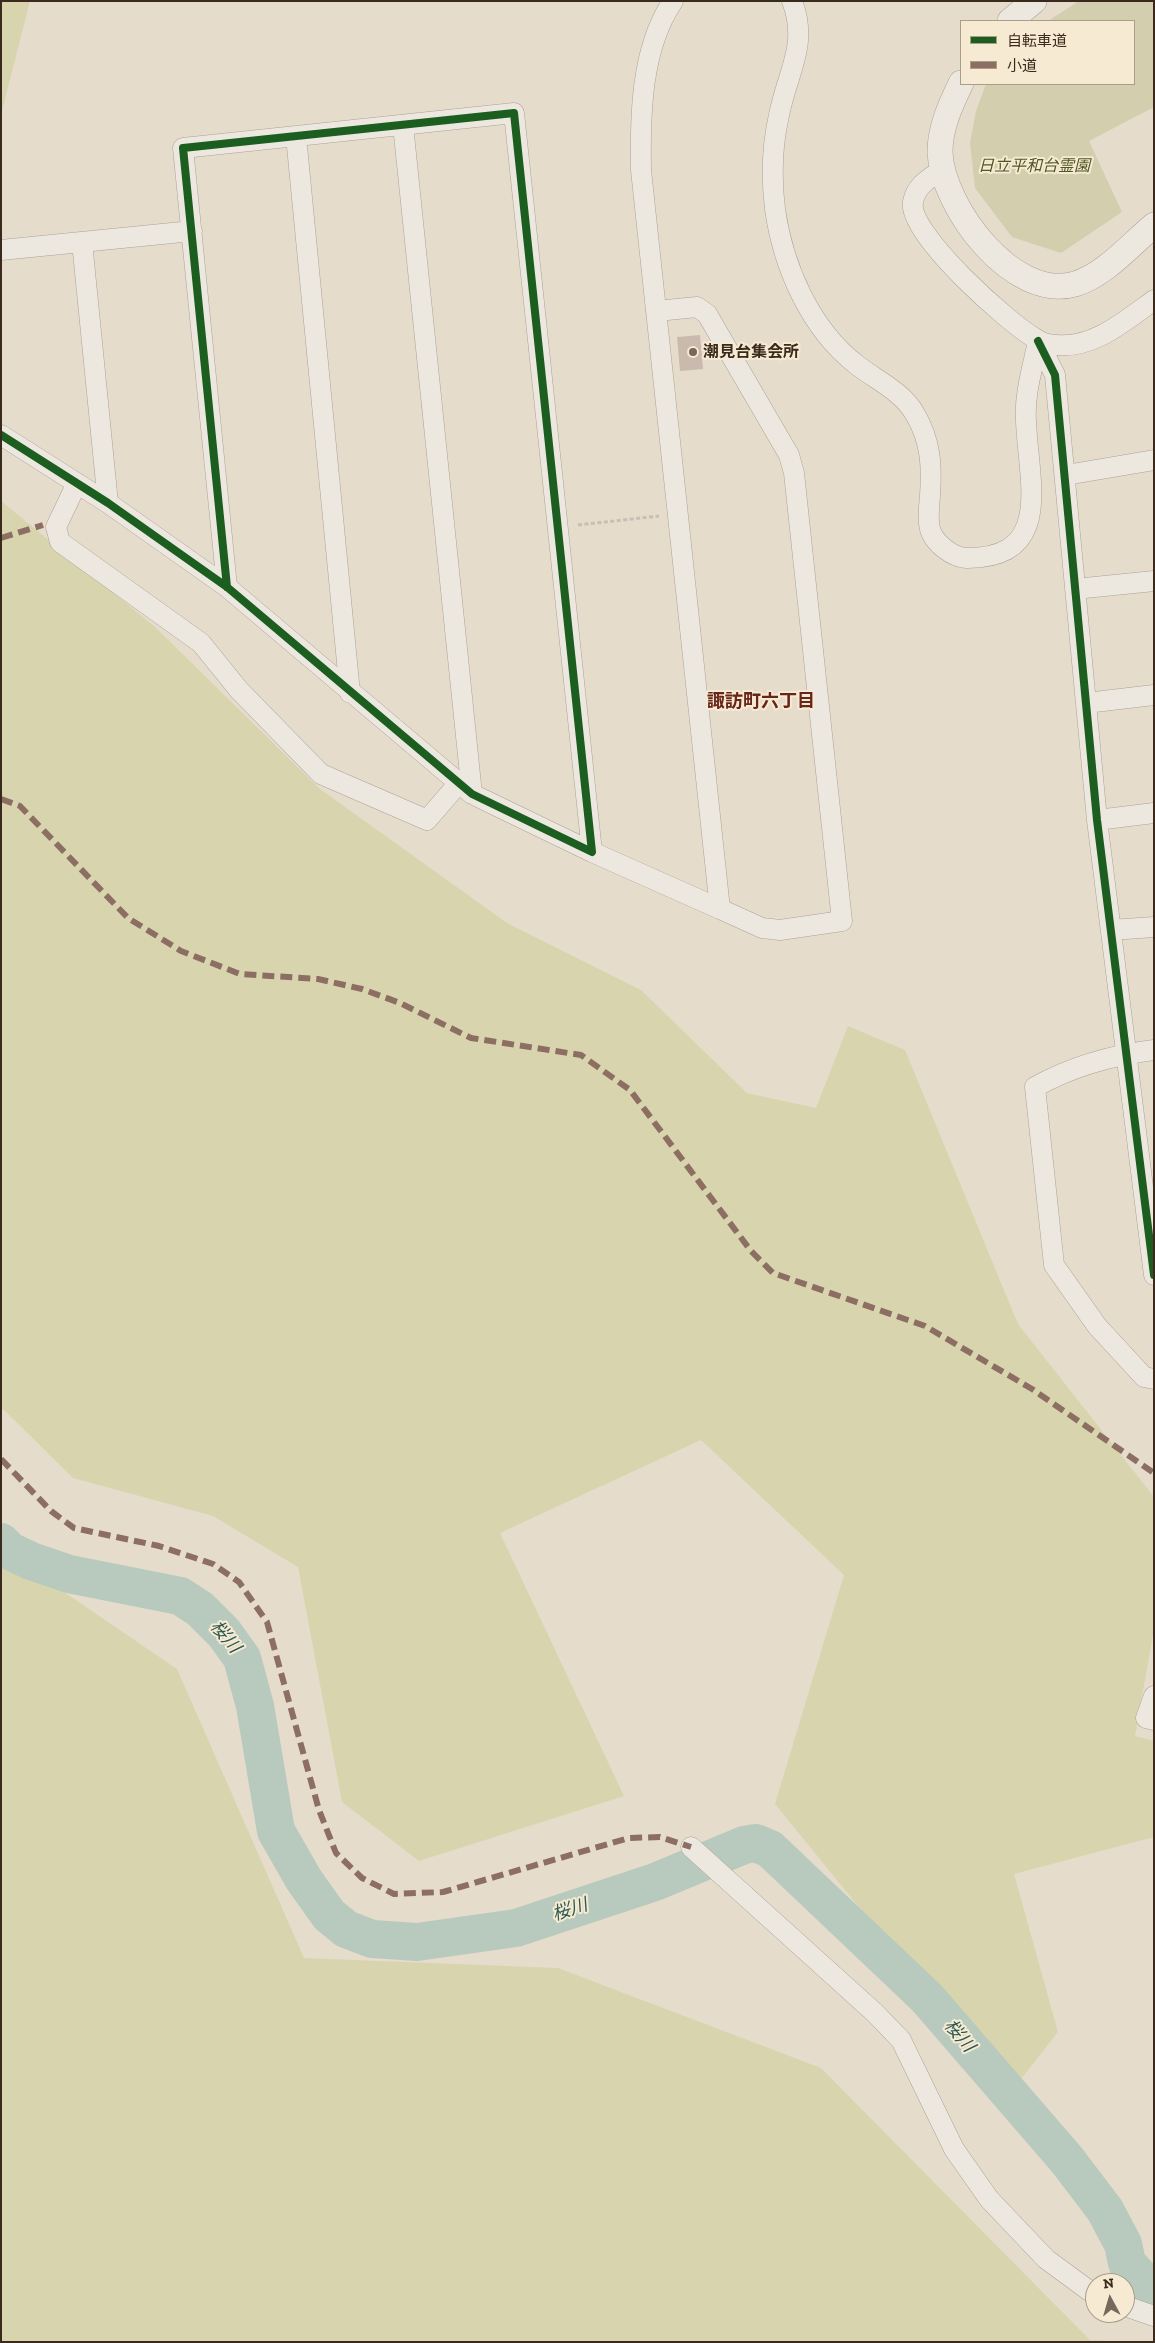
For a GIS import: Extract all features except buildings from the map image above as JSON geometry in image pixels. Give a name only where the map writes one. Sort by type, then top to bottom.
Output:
[{"type":"street","points":[[673,1],[663,17],[649,66],[640,123],[641,170],[720,909]]},
{"type":"street","points":[[792,1],[800,37],[779,114],[773,152],[775,210],[784,249],[801,293],[824,333],[855,364],[894,390],[914,411],[931,450],[930,530],[940,546],[960,558],[983,558],[1003,554],[1020,538],[1028,522],[1032,503],[1025,419],[1027,395],[1038,341]]},
{"type":"street","points":[[1011,20],[1034,1]]},
{"type":"street","points":[[960,85],[949,107],[943,130],[940,151],[943,169],[954,199],[969,226],[985,246],[1007,266],[1032,281],[1052,286],[1074,284],[1097,274],[1154,226]]},
{"type":"street","points":[[228,587],[183,148],[514,113],[592,852]]},
{"type":"street","points":[[403,125],[465,788]]},
{"type":"street","points":[[296,136],[350,693]]},
{"type":"street","points":[[943,169],[920,186],[913,203],[915,215],[922,231],[977,292],[1038,341],[1055,375],[1098,820],[1126,1053],[1147,1165],[1154,1273]]},
{"type":"street","points":[[1,250],[192,231]]},
{"type":"street","points":[[82,242],[108,503]]},
{"type":"street","points":[[1038,341],[1055,345],[1073,345],[1094,339],[1118,326],[1154,300]]},
{"type":"street","points":[[1,435],[108,503],[228,587],[350,693],[465,788],[592,852],[762,928],[780,930],[842,921],[794,472],[788,455],[707,314],[697,308],[657,311]]},
{"type":"street","points":[[1066,475],[1154,460]]},
{"type":"street","points":[[77,483],[56,527],[60,542],[201,643],[239,690],[321,774],[427,820],[465,788]]},
{"type":"street","points":[[1075,589],[1154,580]]},
{"type":"street","points":[[1086,702],[1154,695]]},
{"type":"street","points":[[1098,820],[1154,813]]},
{"type":"street","points":[[1111,930],[1154,927]]},
{"type":"street","points":[[1154,1050],[1126,1053],[1058,1076],[1035,1087],[1054,1265],[1097,1326],[1144,1378],[1154,1380]]},
{"type":"street","points":[[1154,1696],[1146,1718],[1154,1720]]},
{"type":"street","points":[[691,1847],[875,2013],[901,2040],[954,2149],[990,2199],[1046,2259],[1085,2288]]},
{"type":"street","points":[[1135,2309],[1154,2316]]},
{"type":"path","points":[[559,528],[679,513]]},
{"type":"shaded area","points":[[1,1],[30,1],[1,115]]},
{"type":"shaded area","points":[[1,501],[154,626],[320,789],[507,923],[641,990],[747,1093],[816,1108],[848,1026],[905,1050],[1018,1324],[1154,1497],[1154,1629],[1135,1736],[1154,1741],[1154,1837],[1014,1874],[1058,2032],[1010,2093],[775,1804],[844,1575],[701,1440],[500,1533],[624,1796],[419,1861],[342,1802],[298,1567],[213,1516],[73,1478],[1,1407]]},
{"type":"shaded area","points":[[1,1549],[177,1669],[304,1958],[558,1968],[821,2068],[1090,2340],[1127,2342],[1,2342]]},
{"type":"green space","name":"日立平和台霊園","points":[[1079,1],[1154,1],[1154,107],[1089,141],[1122,212],[1061,253],[1012,237],[975,188],[970,143],[976,111],[986,85],[1135,85],[1135,20],[1050,20]]},
{"type":"waterway","name":"桜川","points":[[1,1542],[10,1551],[31,1561],[69,1574],[180,1596],[200,1609],[224,1633],[242,1658],[255,1706],[276,1831],[304,1880],[329,1915],[346,1929],[372,1939],[417,1942],[516,1928],[655,1882],[744,1845],[756,1843],[770,1849],[927,1998],[1067,2160],[1105,2210],[1123,2244],[1127,2263],[1154,2293]]},
{"type":"marked path","points":[[1,538],[43,525]]},
{"type":"marked path","points":[[1,799],[20,806],[128,918],[181,951],[240,974],[318,979],[362,989],[400,1003],[471,1038],[581,1055],[630,1090],[751,1251],[773,1273],[925,1326],[1032,1389],[1154,1473]]},
{"type":"marked path","points":[[1,1459],[51,1511],[74,1528],[159,1546],[213,1564],[239,1582],[267,1622],[319,1810],[336,1853],[362,1878],[394,1894],[443,1892],[629,1838],[660,1837],[691,1847]]},
{"type":"cycle path","points":[[1,435],[108,503],[227,587],[472,794],[592,852],[514,113],[183,148],[227,587]]},
{"type":"cycle path","points":[[1038,341],[1055,375],[1097,820],[1154,1275]]},
{"type":"place","name":"潮見台集会所","points":[[693,352]]},
{"type":"district","name":"諏訪町六丁目","points":[[761,702]]}]
